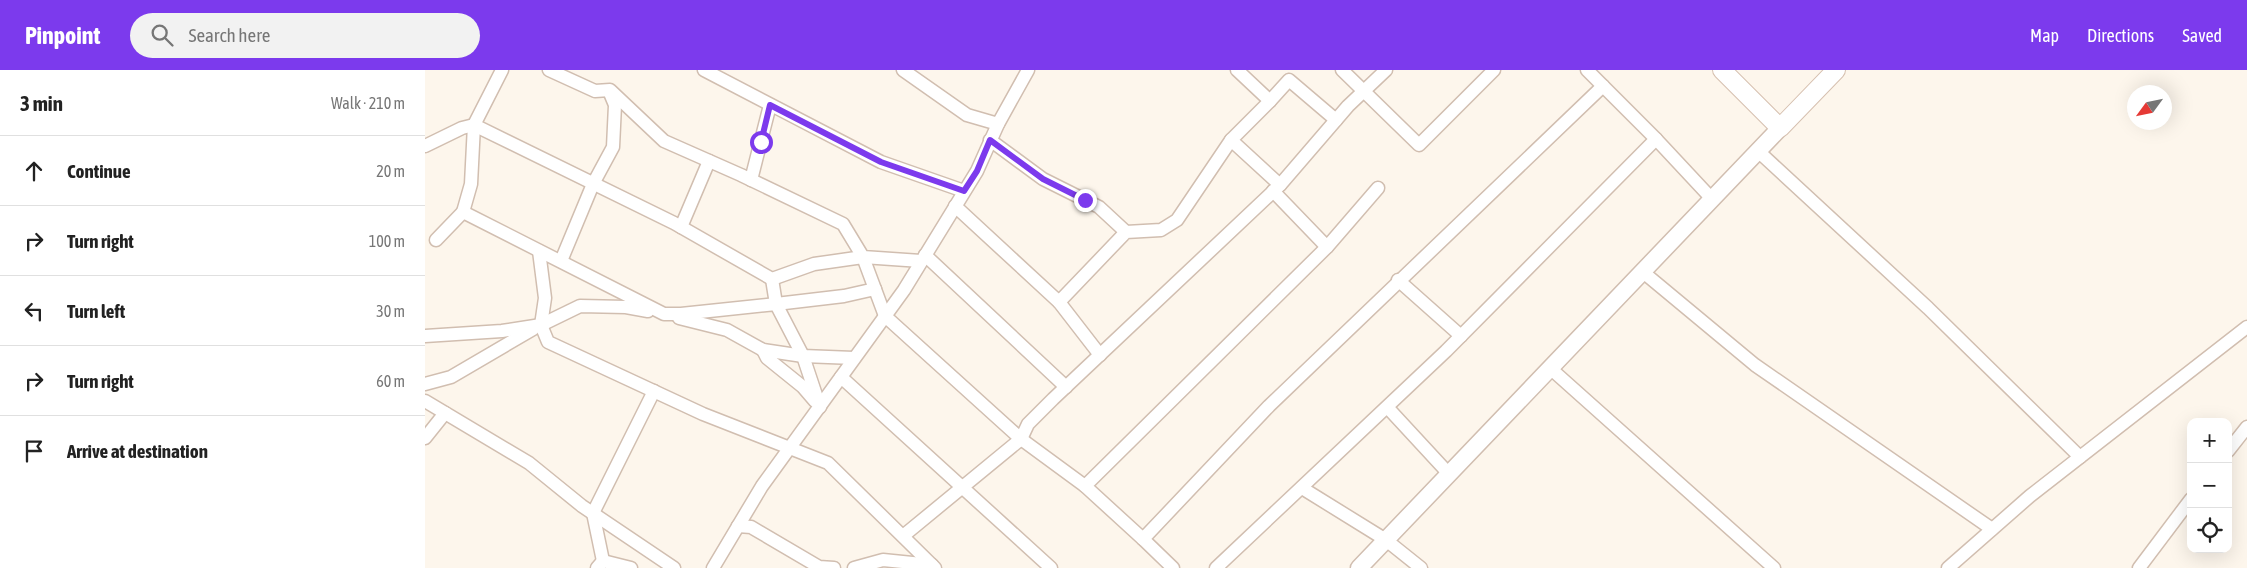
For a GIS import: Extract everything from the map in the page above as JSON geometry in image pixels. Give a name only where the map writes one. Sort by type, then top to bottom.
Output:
[{"type":"main road","points":[[1722,70],[1780,128],[1830,72]]},
{"type":"street","points":[[436,240],[463,212],[471,184],[474,125],[502,70]]},
{"type":"street","points":[[704,70],[881,162],[964,191]]},
{"type":"street","points":[[903,70],[967,115],[998,124]]},
{"type":"street","points":[[713,568],[762,486],[885,316],[923,258],[977,171],[998,124],[1028,70]]},
{"type":"street","points":[[1237,70],[1270,100]]},
{"type":"street","points":[[1342,70],[1419,145],[1494,70]]},
{"type":"street","points":[[903,536],[960,487],[1021,439],[1028,424],[1277,188],[1337,120],[1386,70]]},
{"type":"street","points":[[1587,70],[1656,139],[1712,199]]},
{"type":"street","points":[[554,71],[595,91],[610,90],[664,141],[843,224],[863,257],[885,316],[1021,439],[1085,486],[1173,568]]},
{"type":"street","points":[[1059,302],[1126,232],[1161,230],[1177,220],[1231,140],[1289,80],[1337,120]]},
{"type":"street","points":[[1143,540],[1269,406],[1398,280],[1603,86]]},
{"type":"street","points":[[561,261],[593,184],[613,147],[615,105],[610,90]]},
{"type":"street","points":[[751,180],[770,105]]},
{"type":"street","points":[[425,146],[462,128],[474,125],[681,227],[772,279],[814,264],[863,257],[923,258],[1066,387]]},
{"type":"street","points":[[1359,568],[1780,128]]},
{"type":"street","points":[[1216,568],[1388,408],[1656,139]]},
{"type":"street","points":[[990,140],[1043,179],[1099,207],[1126,232]]},
{"type":"street","points":[[1231,140],[1277,188],[1327,247]]},
{"type":"street","points":[[1758,151],[1928,308],[2080,457]]},
{"type":"street","points":[[681,227],[709,161]]},
{"type":"street","points":[[1085,486],[1327,247],[1378,188]]},
{"type":"street","points":[[955,206],[1059,302],[1100,355]]},
{"type":"street","points":[[463,212],[664,314],[681,314],[844,296],[875,289]]},
{"type":"street","points":[[539,251],[545,298],[541,325],[548,342],[654,391],[789,449],[828,463],[934,566]]},
{"type":"street","points":[[1643,272],[1755,365],[1992,529]]},
{"type":"street","points":[[772,279],[776,304],[803,356],[819,407]]},
{"type":"street","points":[[1398,280],[1461,336]]},
{"type":"street","points":[[425,384],[451,378],[541,325],[580,306],[626,306],[664,314],[727,330],[763,350],[803,356],[855,358]]},
{"type":"street","points":[[425,336],[503,331],[541,325]]},
{"type":"street","points":[[1949,568],[2030,496],[2247,327]]},
{"type":"street","points":[[763,350],[767,358],[803,387],[819,407]]},
{"type":"street","points":[[1550,368],[1774,568]]},
{"type":"street","points":[[841,377],[1051,568]]},
{"type":"street","points":[[631,568],[600,564],[593,513],[654,391]]},
{"type":"street","points":[[425,401],[529,463],[593,513],[675,568]]},
{"type":"street","points":[[1388,408],[1449,474]]},
{"type":"street","points":[[425,438],[445,413]]},
{"type":"street","points":[[2232,446],[2247,427]]},
{"type":"street","points":[[1302,488],[1385,540],[1421,568]]},
{"type":"street","points":[[2139,568],[2187,504]]},
{"type":"street","points":[[738,526],[751,527],[820,568],[834,568]]},
{"type":"street","points":[[854,568],[883,560],[934,566]]},
{"type":"route","points":[[761,142],[770,105],[881,162],[964,191],[977,171],[990,140],[1043,179],[1085,200]]}]
